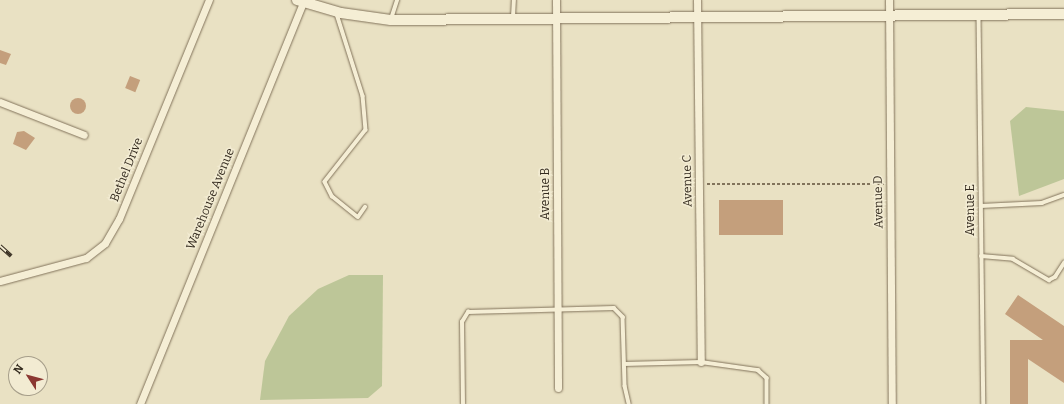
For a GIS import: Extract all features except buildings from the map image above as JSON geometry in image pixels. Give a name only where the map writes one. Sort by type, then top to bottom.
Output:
[{"type":"street","name":"Bethel Drive","points":[[0,281],[86,258],[105,243],[118,219],[209,0]]},
{"type":"street","name":"Avenue B","points":[[556,0],[558,388]]},
{"type":"street","name":"Avenue C","points":[[697,0],[701,362]]},
{"type":"street","name":"Avenue D","points":[[889,0],[892,404]]},
{"type":"street","points":[[301,1],[336,11],[391,20],[697,16],[889,17],[1064,14]]},
{"type":"street","name":"Warehouse Avenue","points":[[140,404],[301,1]]},
{"type":"street","points":[[0,102],[84,135]]},
{"type":"lane","points":[[391,20],[397,0]]},
{"type":"lane","points":[[513,18],[514,0]]},
{"type":"lane","points":[[336,11],[364,96],[366,130],[325,182],[332,196],[358,217],[365,207]]},
{"type":"lane","name":"Avenue E","points":[[979,15],[984,404]]},
{"type":"lane","points":[[981,206],[1042,203],[1064,196]]},
{"type":"lane","points":[[981,256],[1013,259],[1048,280],[1055,277],[1064,263]]},
{"type":"lane","points":[[463,404],[462,322],[468,312],[558,309],[618,310],[623,317],[624,364],[629,404]]},
{"type":"lane","points":[[624,364],[701,362],[750,368],[764,373],[766,404]]},
{"type":"path","points":[[699,184],[890,184]]},
{"type":"green space","points":[[1026,107],[1064,111],[1064,179],[1019,196],[1010,121]]},
{"type":"green space","points":[[349,275],[383,275],[382,386],[368,398],[260,400],[265,361],[289,316],[318,289]]},
{"type":"railway","points":[[0,246],[11,256]]}]
